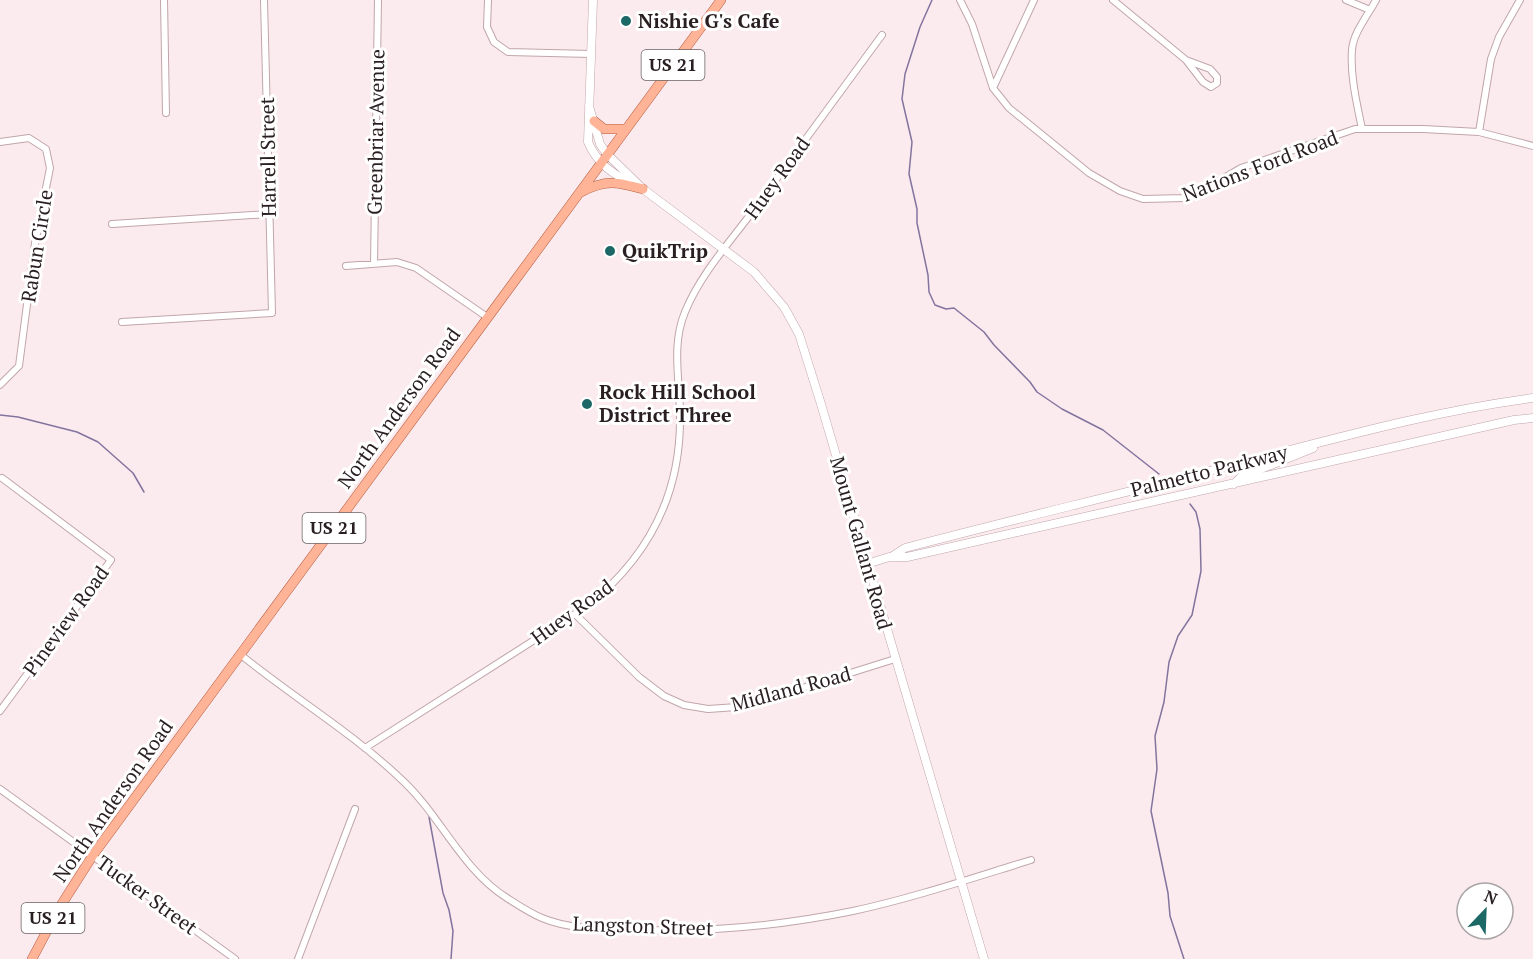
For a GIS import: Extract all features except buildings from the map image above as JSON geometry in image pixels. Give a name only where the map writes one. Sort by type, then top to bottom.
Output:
[{"type":"main road","name":"North Anderson Road","points":[[32,959],[58,910],[93,855],[721,0]]},
{"type":"main road","points":[[594,121],[604,129],[626,129]]},
{"type":"main road","points":[[579,193],[592,186],[610,182],[643,189]]},
{"type":"street","points":[[164,0],[166,113]]},
{"type":"street","name":"Harrell Street","points":[[122,322],[272,313],[264,0]]},
{"type":"street","name":"Greenbriar Avenue","points":[[374,263],[378,0]]},
{"type":"street","points":[[488,0],[487,27],[494,42],[508,52],[591,54]]},
{"type":"street","name":"Mount Gallant Road","points":[[593,0],[588,142],[600,163],[620,178],[643,189]]},
{"type":"street","name":"Nations Ford Road","points":[[960,0],[972,24],[993,88],[1009,108],[1089,173],[1120,191],[1143,199],[1184,198],[1198,194],[1241,168],[1355,129],[1479,132],[1533,146]]},
{"type":"street","points":[[993,88],[1034,0]]},
{"type":"street","points":[[1113,0],[1186,60],[1203,82],[1211,87],[1216,83],[1217,77],[1210,69],[1186,60]]},
{"type":"street","points":[[1346,0],[1370,10]]},
{"type":"street","points":[[1362,129],[1355,91],[1352,49],[1357,34],[1376,0]]},
{"type":"street","points":[[1479,132],[1491,59],[1499,37],[1520,0]]},
{"type":"street","name":"Huey Road","points":[[365,748],[575,614],[608,590],[637,557],[654,530],[667,502],[678,462],[680,414],[677,345],[684,313],[712,265],[882,35]]},
{"type":"street","name":"Mount Gallant Road","points":[[589,106],[600,144],[607,154],[643,189],[754,272],[784,307],[799,334],[984,959]]},
{"type":"street","name":"Rabun Circle","points":[[0,141],[29,138],[46,149],[50,168],[35,243],[19,366],[0,385]]},
{"type":"street","points":[[112,224],[269,214]]},
{"type":"street","points":[[346,266],[397,262],[416,268],[487,317]]},
{"type":"street","name":"Palmetto Parkway","points":[[867,564],[890,557],[905,548],[1432,415],[1498,402],[1533,398]]},
{"type":"street","name":"Palmetto Parkway","points":[[890,557],[907,557],[1533,418]]},
{"type":"street","points":[[1229,466],[1233,484],[1241,477],[1323,443]]},
{"type":"street","name":"Pineview Road","points":[[0,711],[111,560],[2,478]]},
{"type":"street","name":"Midland Road","points":[[575,614],[639,677],[664,696],[684,705],[708,709],[737,707],[767,699],[895,659]]},
{"type":"street","name":"Langston Street","points":[[241,655],[365,748],[404,781],[489,883],[505,897],[542,918],[567,924],[602,928],[658,930],[752,927],[854,911],[1031,860]]},
{"type":"street","name":"Tucker Street","points":[[0,789],[235,959]]},
{"type":"street","points":[[298,959],[355,809]]},
{"type":"waterway","points":[[932,0],[920,27],[905,74],[902,99],[912,142],[909,174],[917,209],[917,223],[928,275],[929,292],[935,305],[946,309],[954,308],[984,332],[1037,392],[1062,409],[1103,430],[1159,474]]},
{"type":"waterway","points":[[0,415],[18,417],[77,432],[98,442],[133,473],[144,492]]},
{"type":"waterway","points":[[1184,959],[1170,916],[1168,893],[1151,811],[1157,769],[1155,736],[1164,702],[1169,662],[1178,636],[1192,615],[1201,571],[1200,529],[1196,512],[1190,504]]},
{"type":"waterway","points":[[429,817],[443,893],[453,931],[451,959]]},
{"type":"place","name":"Nishie G's Cafe","points":[[626,21]]},
{"type":"place","name":"QuikTrip","points":[[610,251]]},
{"type":"place","name":"Rock Hill School District Three","points":[[587,404]]}]
